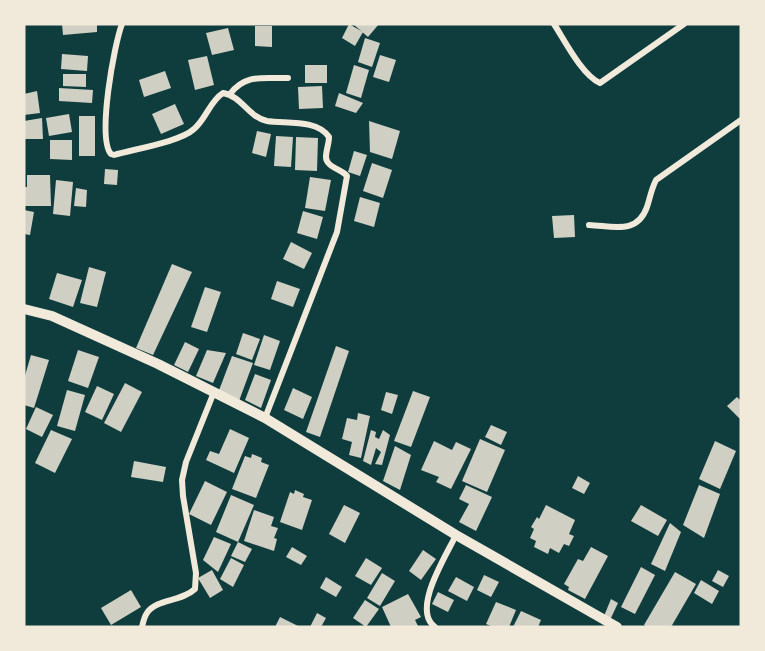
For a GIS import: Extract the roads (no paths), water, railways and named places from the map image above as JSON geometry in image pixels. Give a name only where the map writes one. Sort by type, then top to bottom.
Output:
[{"type":"street","points":[[122,24],[110,70],[108,90],[105,144],[111,154],[180,138],[198,126],[217,96],[223,93],[230,94],[257,118],[326,131],[329,136],[326,160],[328,164],[347,176],[338,232],[265,418]]},
{"type":"street","points":[[554,24],[576,58],[594,80],[600,83],[684,24]]},
{"type":"street","points":[[230,94],[236,86],[248,79],[288,78]]},
{"type":"street","points":[[589,225],[632,226],[641,220],[656,180],[741,120]]},
{"type":"street","points":[[24,309],[52,316],[158,364],[265,418],[456,535],[617,627]]},
{"type":"street","points":[[142,627],[147,612],[152,607],[189,595],[195,588],[196,573],[182,480],[186,462],[214,392]]},
{"type":"street","points":[[435,627],[427,619],[426,614],[429,590],[456,535]]}]
